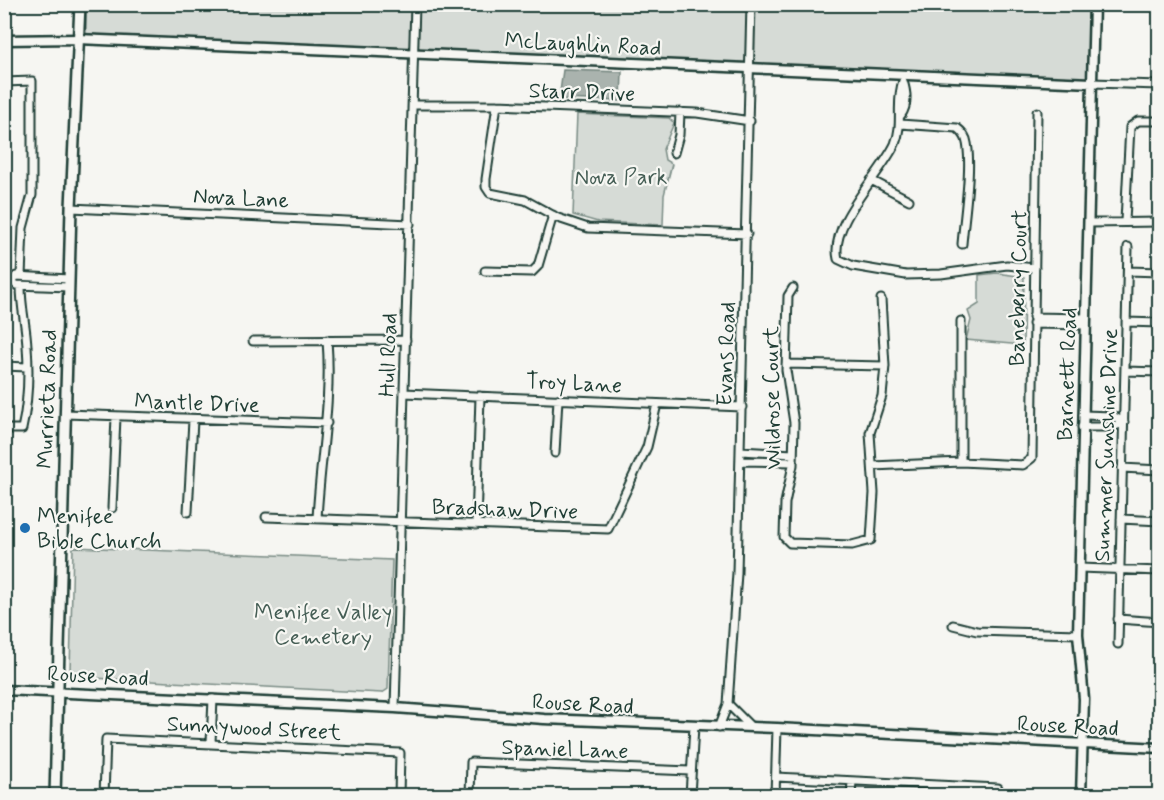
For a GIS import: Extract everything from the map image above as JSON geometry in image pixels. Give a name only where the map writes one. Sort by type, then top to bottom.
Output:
[{"type":"main road","name":"Murrieta Road","points":[[55,795],[71,208],[80,4]]},
{"type":"street","name":"Hull Road","points":[[395,708],[415,4]]},
{"type":"street","name":"Evans Road","points":[[718,727],[729,704],[737,573],[752,69],[751,4]]},
{"type":"street","name":"Barnett Road","points":[[1081,795],[1084,699],[1079,667],[1078,634],[1094,4]]},
{"type":"street","name":"McLaughlin Road","points":[[4,40],[78,39],[415,53],[752,69],[903,79],[1160,85]]},
{"type":"street","points":[[903,79],[906,108],[901,115],[895,144],[844,224],[837,249],[838,259],[854,266],[906,275],[941,274],[1007,265],[1035,268]]},
{"type":"street","points":[[4,82],[32,81],[32,195],[23,228],[21,276]]},
{"type":"street","name":"Starr Drive","points":[[412,105],[497,105],[680,112],[750,121]]},
{"type":"street","points":[[497,105],[486,187],[490,193],[525,200],[554,215],[588,228],[747,234]]},
{"type":"street","points":[[674,153],[679,135],[680,112]]},
{"type":"street","name":"Baneberry Court","points":[[961,462],[1023,465],[1032,458],[1037,112]]},
{"type":"street","points":[[1125,220],[1130,127],[1138,121],[1160,121]]},
{"type":"street","points":[[900,124],[957,128],[963,133],[967,141],[963,244]]},
{"type":"street","points":[[871,180],[909,200]]},
{"type":"street","name":"Nova Lane","points":[[71,208],[410,224]]},
{"type":"street","points":[[485,271],[532,272],[538,266],[554,215]]},
{"type":"street","points":[[1089,223],[1125,220],[1160,222]]},
{"type":"street","name":"Summer Sunshine Drive","points":[[1118,644],[1128,247]]},
{"type":"street","points":[[1128,271],[1160,272]]},
{"type":"street","points":[[21,276],[69,283],[21,286],[15,285],[14,281],[15,277],[21,276]]},
{"type":"street","points":[[4,429],[22,429],[26,411],[27,344],[21,313],[21,286]]},
{"type":"street","name":"Wildrose Court","points":[[793,288],[788,296],[786,364],[794,423],[793,458],[784,514],[783,532],[787,541],[852,545],[871,540],[873,466]]},
{"type":"street","points":[[881,299],[885,366],[882,396],[870,433],[873,466],[961,462],[961,321]]},
{"type":"street","points":[[1033,321],[1086,321]]},
{"type":"street","points":[[1126,322],[1160,323]]},
{"type":"street","points":[[317,519],[319,471],[327,423],[327,340]]},
{"type":"street","points":[[253,341],[296,343],[327,340],[406,340]]},
{"type":"street","points":[[786,364],[885,366]]},
{"type":"street","points":[[4,366],[27,367]]},
{"type":"street","points":[[1125,371],[1160,372]]},
{"type":"street","name":"Troy Lane","points":[[404,393],[742,408]]},
{"type":"street","points":[[476,525],[480,396]]},
{"type":"street","points":[[555,453],[558,399]]},
{"type":"street","name":"Bradshaw Drive","points":[[266,517],[608,529],[647,447],[657,404]]},
{"type":"street","name":"Mantle Drive","points":[[65,414],[327,423]]},
{"type":"street","points":[[1083,415],[1113,416],[1124,422]]},
{"type":"street","points":[[112,507],[116,417]]},
{"type":"street","points":[[188,512],[193,420]]},
{"type":"street","points":[[1082,427],[1113,427],[1124,422]]},
{"type":"street","points":[[741,452],[793,458]]},
{"type":"street","points":[[740,461],[793,458]]},
{"type":"street","points":[[1122,468],[1160,470]]},
{"type":"street","points":[[1121,519],[1160,521]]},
{"type":"street","points":[[1080,568],[1160,571]]},
{"type":"street","points":[[1118,620],[1160,622]]},
{"type":"street","points":[[953,625],[977,631],[1078,634]]},
{"type":"street","name":"Rouse Road","points":[[4,690],[395,708],[544,719],[777,728],[1160,748]]},
{"type":"street","points":[[211,742],[213,699]]},
{"type":"street","points":[[729,704],[752,727]]},
{"type":"street","points":[[690,795],[694,726]]},
{"type":"street","points":[[776,795],[777,728]]},
{"type":"street","name":"Sunnywood Street","points":[[104,795],[106,739],[211,742],[400,753],[399,795]]},
{"type":"street","name":"Spaniel Lane","points":[[470,795],[471,762],[690,771]]},
{"type":"street","points":[[776,777],[998,788],[1001,795]]},
{"type":"street","points":[[851,795],[852,781]]},
{"type":"street","points":[[927,785],[927,795]]},
{"type":"street","points":[[1081,795],[1158,795]]},
{"type":"green space","points":[[86,4],[1088,4],[1089,80],[86,35]]},
{"type":"green space","name":"Nova Park","points":[[577,114],[669,118],[674,123],[663,149],[665,160],[672,164],[664,195],[663,225],[598,222],[573,215]]},
{"type":"green space","points":[[997,273],[1024,277],[1023,345],[966,340],[971,320],[968,311],[979,304],[979,275]]},
{"type":"green space","name":"Menifee Valley Cemetery","points":[[73,547],[392,560],[388,689],[382,693],[92,678],[78,680],[70,672]]},
{"type":"shaded area","points":[[563,70],[622,72],[621,101],[559,99]]},
{"type":"place","name":"Menifee Bible Church","points":[[25,528]]}]
